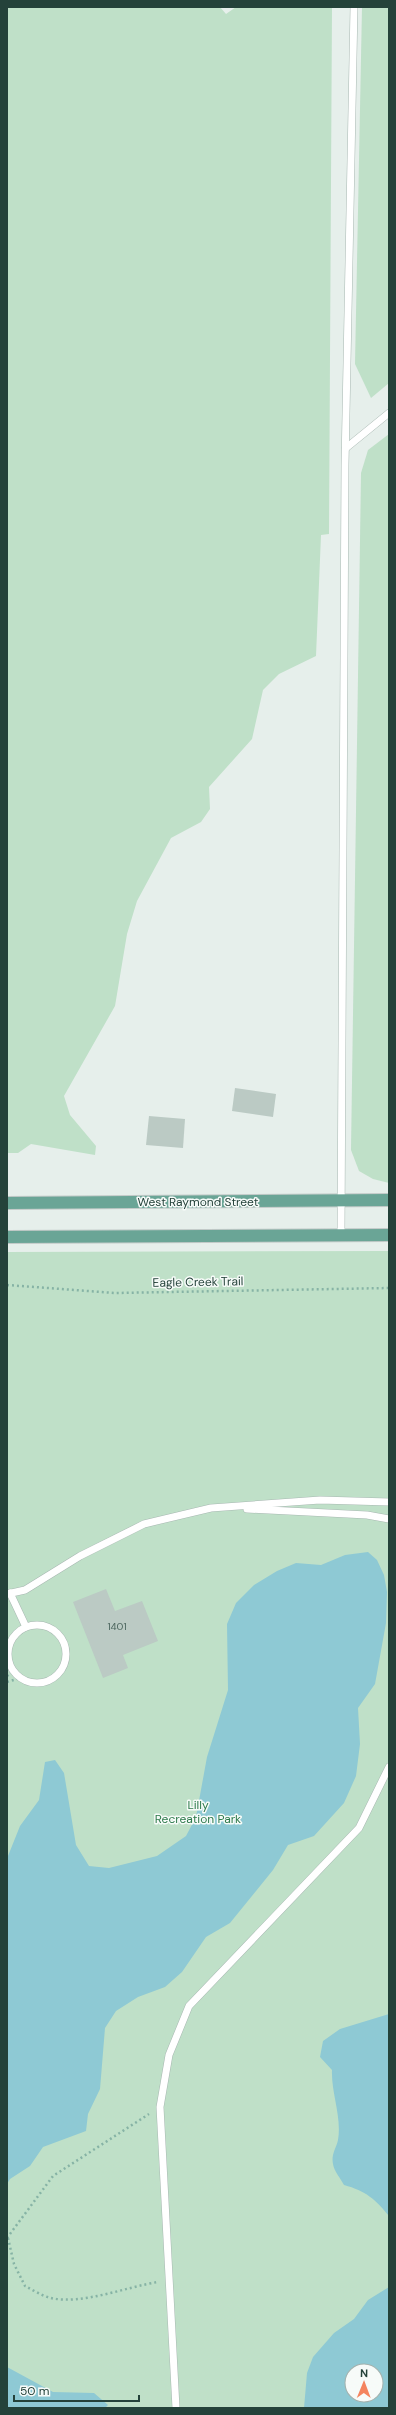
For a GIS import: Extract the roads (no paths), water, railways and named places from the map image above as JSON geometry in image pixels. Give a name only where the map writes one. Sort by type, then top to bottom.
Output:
[{"type":"main road","name":"West Raymond Street","points":[[7,1203],[389,1200]]},
{"type":"main road","points":[[7,1237],[389,1235]]},
{"type":"lane","points":[[341,1235],[346,448],[354,7]]},
{"type":"lane","points":[[346,448],[389,413]]},
{"type":"lane","points":[[26,1627],[9,1593],[25,1590],[80,1556],[144,1524],[211,1508],[320,1500],[389,1502]]},
{"type":"lane","points":[[211,1508],[359,1515],[389,1519]]},
{"type":"lane","points":[[36,1625],[54,1630],[65,1646],[66,1656],[61,1672],[53,1679],[44,1683],[34,1683],[20,1678],[13,1671],[9,1662],[8,1652],[11,1641],[17,1633],[26,1627],[36,1625]]},
{"type":"lane","points":[[176,2408],[160,2107],[169,2055],[189,2006],[358,1828],[389,1767]]},
{"type":"water","points":[[368,1552],[377,1560],[384,1575],[387,1592],[386,1623],[375,1684],[358,1708],[360,1744],[356,1776],[344,1803],[314,1836],[288,1845],[273,1870],[230,1923],[206,1937],[182,1972],[165,1987],[138,1997],[116,2011],[105,2028],[100,2089],[88,2114],[86,2131],[43,2147],[30,2166],[10,2179],[7,2184],[8,1856],[20,1826],[39,1800],[45,1762],[55,1760],[64,1773],[76,1845],[89,1866],[109,1868],[157,1856],[186,1836],[196,1817],[207,1757],[228,1690],[227,1624],[236,1603],[254,1585],[277,1571],[296,1563],[321,1565],[345,1555]]},
{"type":"water","points":[[389,2014],[389,2216],[370,2196],[344,2185],[335,2169],[333,2157],[338,2140],[338,2114],[333,2087],[332,2070],[320,2057],[323,2041],[340,2029]]},
{"type":"water","points":[[389,2287],[389,2408],[304,2408],[307,2373],[313,2357],[334,2333],[354,2319],[368,2300]]},
{"type":"water","points":[[7,2367],[53,2392],[94,2393],[108,2405],[105,2408],[7,2408]]},
{"type":"park label","name":"Lilly Recreation Park","points":[[198,1812]]}]
